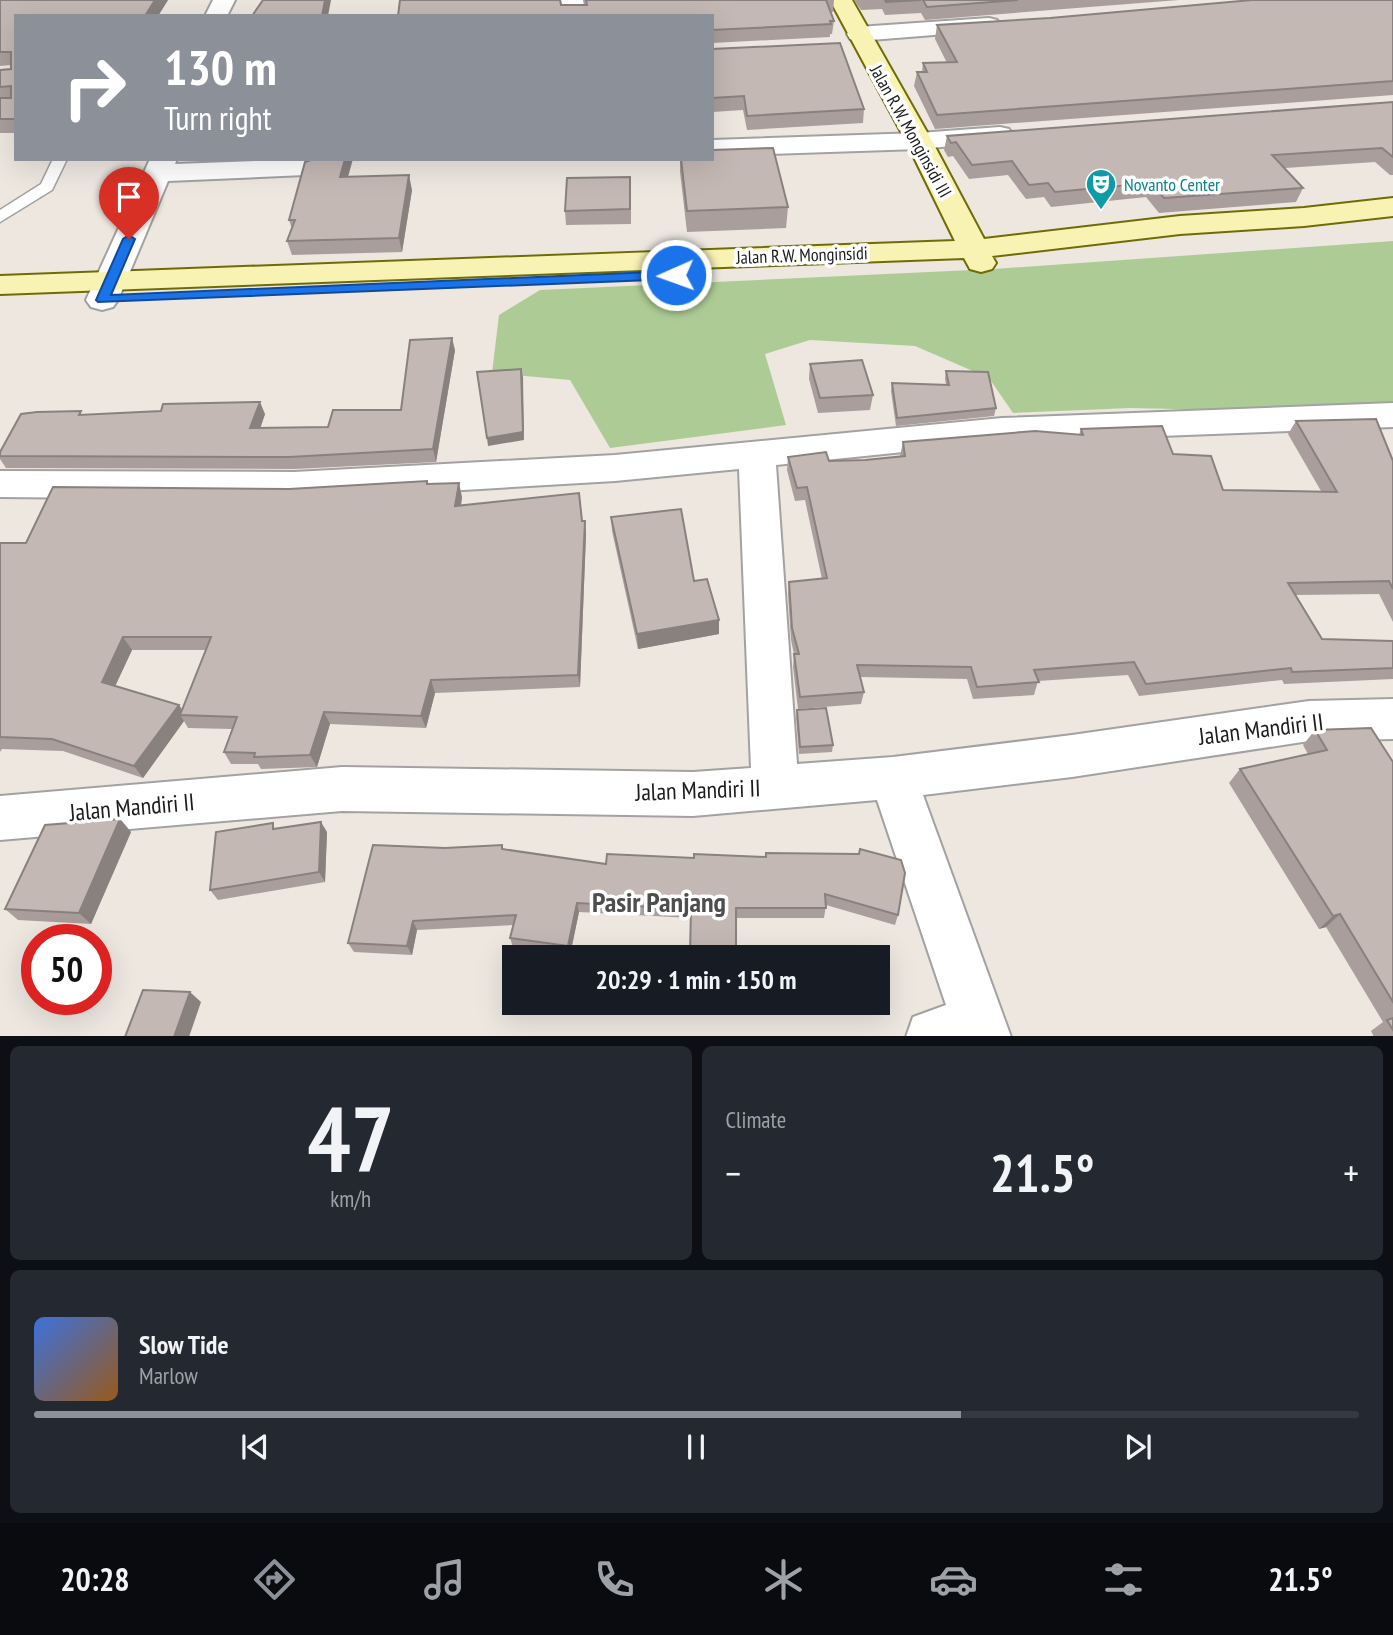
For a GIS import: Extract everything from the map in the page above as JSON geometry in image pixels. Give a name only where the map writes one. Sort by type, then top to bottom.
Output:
[{"type":"main road","name":"Jalan R.W. Monginsidi III","points":[[841,0],[853,42],[919,141],[977,256]]},
{"type":"main road","name":"Jalan R.W. Monginsidi","points":[[0,301],[106,291],[977,256],[1191,239],[1310,223],[1393,207]]},
{"type":"main road","name":"Jalan R.W. Monginsidi","points":[[1310,223],[1393,223]]},
{"type":"main road","name":"Jalan R.W. Monginsidi","points":[[0,285],[106,291]]},
{"type":"street","points":[[853,42],[1006,24]]},
{"type":"street","points":[[714,148],[919,141],[1030,133]]},
{"type":"street","points":[[106,291],[162,166],[305,167]]},
{"type":"street","points":[[0,484],[295,486],[615,468],[1002,430],[1393,415]]},
{"type":"street","points":[[757,453],[775,787]]},
{"type":"street","name":"Jalan Mandiri II","points":[[0,818],[342,789],[693,794],[893,778],[1072,756],[1310,721],[1393,719]]},
{"type":"street","points":[[893,778],[965,1032]]},
{"type":"lane","points":[[0,217],[47,187],[59,161]]},
{"type":"green space","points":[[1393,241],[1393,404],[1260,411],[1131,408],[1013,413],[989,378],[915,346],[810,340],[765,354],[786,425],[610,448],[570,380],[492,373],[499,315],[540,290],[994,269]]},
{"type":"building","points":[[0,0],[155,0],[146,14],[14,14],[14,119],[0,119],[0,98],[11,98],[11,86],[0,87],[0,70],[11,69],[11,52],[0,52]]},
{"type":"building","points":[[263,0],[325,0],[322,14],[253,14]]},
{"type":"building","points":[[400,0],[560,0],[561,5],[587,5],[586,0],[826,0],[834,21],[830,21],[831,24],[714,30],[714,14],[398,14]]},
{"type":"building","points":[[885,0],[921,0],[886,2]]},
{"type":"building","points":[[923,0],[1018,0],[927,7]]},
{"type":"building","points":[[1252,0],[1393,0],[1393,81],[937,115],[917,72],[927,72],[923,63],[957,62],[937,25]]},
{"type":"building","points":[[840,43],[864,109],[747,116],[744,96],[714,98],[714,49]]},
{"type":"building","points":[[1393,102],[1393,157],[1382,148],[1272,155],[1303,188],[1164,198],[1151,183],[1055,192],[1048,183],[1029,185],[1012,161],[972,165],[956,142],[951,143],[947,136]]},
{"type":"building","points":[[773,148],[788,207],[687,211],[681,161],[714,161],[714,150]]},
{"type":"building","points":[[344,161],[340,177],[409,175],[399,238],[287,241],[295,220],[289,220],[305,162]]},
{"type":"building","points":[[630,177],[630,209],[565,211],[567,178]]},
{"type":"building","points":[[452,338],[433,449],[289,457],[0,456],[21,414],[37,412],[81,411],[79,415],[161,411],[163,404],[260,402],[250,428],[328,427],[333,410],[401,410],[410,340]]},
{"type":"building","points":[[862,360],[873,395],[820,398],[810,364]]},
{"type":"building","points":[[521,369],[523,432],[487,438],[477,372]]},
{"type":"building","points":[[946,371],[988,372],[996,408],[897,418],[892,383],[949,385]]},
{"type":"building","points":[[1376,419],[1393,461],[1393,589],[1389,581],[1288,583],[1322,639],[1393,641],[1393,668],[1292,672],[1291,668],[1146,684],[1134,662],[1034,670],[1039,682],[977,687],[971,667],[857,665],[864,692],[800,697],[794,654],[799,654],[792,628],[789,582],[827,578],[807,487],[797,488],[788,457],[826,452],[829,461],[865,460],[905,456],[903,442],[1035,431],[1083,435],[1081,429],[1162,426],[1173,454],[1211,456],[1223,490],[1337,492],[1296,421]]},
{"type":"building","points":[[427,481],[427,484],[459,483],[455,506],[579,493],[582,521],[585,521],[578,675],[431,680],[421,716],[324,712],[310,755],[254,757],[255,753],[224,752],[237,717],[180,715],[211,637],[123,637],[102,682],[179,705],[134,766],[52,739],[0,737],[0,543],[26,543],[53,487],[289,489]]},
{"type":"building","points":[[681,509],[694,581],[707,579],[719,620],[637,634],[611,517]]},
{"type":"building","points":[[826,708],[833,745],[800,747],[797,710]]},
{"type":"building","points":[[1371,728],[1393,762],[1393,1002],[1340,914],[1333,916],[1240,769],[1327,750],[1315,730]]},
{"type":"building","points":[[120,819],[79,913],[5,909],[45,825]]},
{"type":"building","points":[[321,822],[319,872],[210,890],[216,832],[273,823],[273,829]]},
{"type":"building","points":[[373,845],[445,848],[502,845],[502,849],[606,864],[607,854],[694,858],[694,854],[766,857],[766,853],[859,854],[860,849],[901,860],[905,873],[898,915],[825,894],[826,908],[736,908],[736,945],[690,945],[691,909],[577,903],[568,945],[510,938],[516,915],[413,921],[407,946],[348,943]]},
{"type":"building","points":[[143,990],[190,992],[174,1036],[125,1036]]},
{"type":"building","points":[[1393,1018],[1393,1030],[1387,1020]]},
{"type":"place","name":"Novanto Center","points":[[1101,211]]},
{"type":"district","name":"Pasir Panjang","points":[[659,901]]},
{"type":"route","points":[[129,239],[102,300],[676,275]]}]
